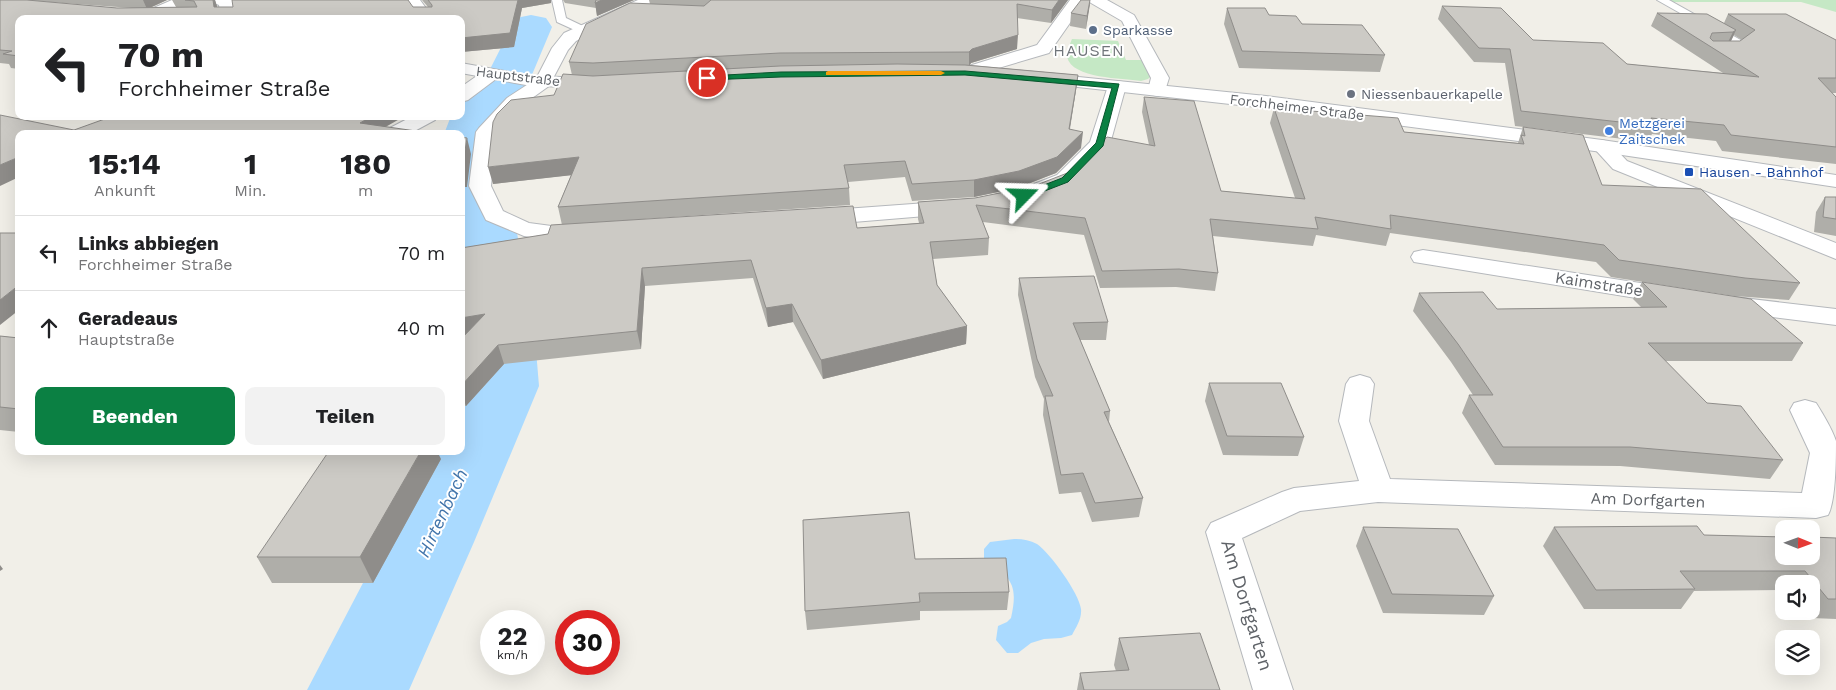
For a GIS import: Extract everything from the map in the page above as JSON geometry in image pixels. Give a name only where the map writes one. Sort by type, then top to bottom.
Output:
[{"type":"street","points":[[150,15],[186,0]]},
{"type":"street","points":[[219,0],[226,0],[228,15]]},
{"type":"street","points":[[412,0],[423,15]]},
{"type":"street","points":[[946,73],[965,73],[1043,49],[1078,0]]},
{"type":"street","points":[[1096,0],[1128,18],[1160,78],[1156,90]]},
{"type":"street","points":[[608,232],[559,234],[524,229],[494,215],[480,186],[486,132],[534,81],[570,37],[625,12],[651,6]]},
{"type":"street","points":[[129,14],[138,15]]},
{"type":"street","points":[[1043,49],[1056,80]]},
{"type":"street","name":"Hauptstraße","points":[[465,69],[534,81],[616,83]]},
{"type":"street","name":"Forchheimer Straße","points":[[965,73],[1156,90],[1602,146],[1836,181]]},
{"type":"street","points":[[465,94],[495,75]]},
{"type":"street","points":[[1024,196],[1065,180],[1100,144],[1117,86]]},
{"type":"street","points":[[402,130],[420,120]]},
{"type":"street","points":[[1602,146],[1620,165],[1833,255]]},
{"type":"street","points":[[798,219],[974,206]]},
{"type":"street","name":"Kaimstraße","points":[[1423,256],[1700,300],[1836,317]]},
{"type":"street","points":[[1360,384],[1354,421],[1378,490]]},
{"type":"street","name":"Am Dorfgarten","points":[[1273,690],[1223,532],[1294,500],[1378,490],[1816,506],[1826,453],[1805,410]]},
{"type":"lane","points":[[557,0],[561,20],[583,30]]},
{"type":"lane","points":[[1662,0],[1741,43],[1729,52],[1710,51]]},
{"type":"green space","points":[[1661,0],[1836,0],[1836,12],[1801,2],[1666,2]]},
{"type":"green space","points":[[1072,39],[1118,41],[1126,60],[1145,60],[1152,75],[1148,79],[1141,81],[1099,76],[1078,70],[1067,57]]},
{"type":"water","points":[[1014,539],[1026,540],[1037,544],[1043,549],[1075,593],[1081,609],[1081,616],[1072,635],[1044,639],[1031,643],[1018,653],[1007,653],[996,640],[998,626],[1011,618],[1014,597],[1013,589],[1006,576],[984,559],[984,549],[990,542]]},
{"type":"building","points":[[0,0],[27,0],[117,8],[197,7],[194,1],[185,0],[213,0],[214,7],[233,7],[232,0],[408,0],[413,7],[432,7],[428,0],[518,0],[510,33],[465,38],[465,15],[15,15],[15,56],[3,54],[12,51],[0,50]]},
{"type":"building","points":[[711,0],[1059,0],[1052,10],[1017,4],[1018,35],[972,49],[969,52],[780,53],[593,63],[569,62],[586,24],[630,3],[704,6]]},
{"type":"building","points":[[1081,0],[1090,0],[1087,16],[1071,13]]},
{"type":"building","points":[[1442,6],[1501,8],[1533,40],[1603,43],[1627,64],[1759,77],[1657,13],[1707,14],[1736,30],[1733,32],[1712,33],[1710,38],[1713,41],[1740,41],[1755,30],[1728,14],[1786,14],[1836,40],[1836,78],[1818,78],[1836,97],[1836,147],[1731,135],[1724,125],[1651,118],[1656,126],[1521,111],[1510,49],[1479,48]]},
{"type":"building","points":[[1227,8],[1265,8],[1269,15],[1296,16],[1302,24],[1362,25],[1385,55],[1242,51]]},
{"type":"building","points":[[965,65],[1078,75],[1069,129],[1083,132],[1057,157],[1019,171],[974,180],[912,184],[905,161],[844,165],[849,188],[558,207],[579,157],[488,167],[493,122],[497,114],[511,100],[554,95],[563,74],[593,76],[780,66]]},
{"type":"building","points":[[1144,97],[1194,101],[1221,191],[1305,199],[1274,108],[1398,118],[1404,132],[1524,144],[1521,135],[1525,136],[1523,127],[1583,135],[1602,185],[1701,189],[1800,283],[1745,278],[1619,260],[1604,245],[1390,215],[1391,229],[1315,217],[1318,229],[1210,219],[1218,273],[1179,269],[1102,271],[1085,218],[976,205],[989,238],[930,242],[937,285],[967,326],[821,360],[792,304],[766,308],[751,260],[642,268],[637,331],[498,345],[465,382],[465,335],[485,314],[465,317],[465,247],[548,234],[551,225],[853,206],[857,228],[924,223],[918,202],[975,198],[1034,186],[1075,170],[1107,137],[1155,146]]},
{"type":"building","points":[[0,115],[15,118],[15,120],[25,120],[74,130],[15,130],[15,159],[0,165]]},
{"type":"building","points":[[102,120],[365,120],[360,123],[409,130],[74,130]]},
{"type":"building","points":[[1825,197],[1836,197],[1836,219],[1823,217]]},
{"type":"building","points":[[0,233],[15,233],[15,288],[0,300]]},
{"type":"building","points":[[1094,276],[1108,322],[1073,323],[1110,411],[1104,412],[1143,498],[1095,503],[1083,473],[1061,475],[1045,396],[1053,396],[1037,359],[1019,278]]},
{"type":"building","points":[[1642,282],[1751,299],[1803,343],[1648,343],[1707,403],[1741,406],[1783,460],[1630,447],[1503,447],[1469,395],[1493,395],[1458,344],[1419,293],[1483,292],[1497,309],[1667,307]]},
{"type":"building","points":[[0,336],[15,338],[15,409],[0,407]]},
{"type":"building","points":[[1209,383],[1281,383],[1304,437],[1227,436]]},
{"type":"building","points":[[326,455],[419,455],[360,557],[257,557]]},
{"type":"building","points":[[909,512],[915,559],[1006,558],[1009,592],[919,593],[920,602],[805,611],[803,520]]},
{"type":"building","points":[[1697,526],[1704,535],[1775,537],[1775,565],[1820,565],[1820,537],[1836,538],[1836,599],[1828,599],[1820,589],[1820,575],[1808,575],[1805,571],[1680,571],[1695,589],[1596,590],[1554,527]]},
{"type":"building","points":[[1363,527],[1458,529],[1494,596],[1392,594]]},
{"type":"building","points":[[1200,633],[1220,690],[1084,690],[1080,673],[1129,670],[1119,638]]},
{"type":"waterway","name":"Hirtenbach","points":[[506,14],[531,27]]},
{"type":"waterway","name":"Hirtenbach","points":[[465,150],[473,120],[503,89],[531,27]]},
{"type":"waterway","name":"Hirtenbach","points":[[358,690],[430,542],[502,386],[500,326],[487,233],[469,212],[465,201]]},
{"type":"slow traffic","points":[[828,74],[941,73]]},
{"type":"place","name":"Sparkasse","points":[[1093,30]]},
{"type":"place","name":"Niessenbauerkapelle","points":[[1351,94]]},
{"type":"place","name":"Metzgerei Zaitschek","points":[[1609,131]]},
{"type":"place","name":"Hausen - Bahnhof","points":[[1689,172]]},
{"type":"district","name":"HAUSEN","points":[[1089,50]]},
{"type":"route","points":[[707,78],[781,74],[965,73],[1117,86],[1108,111],[1100,144],[1065,180],[1024,196]]}]
